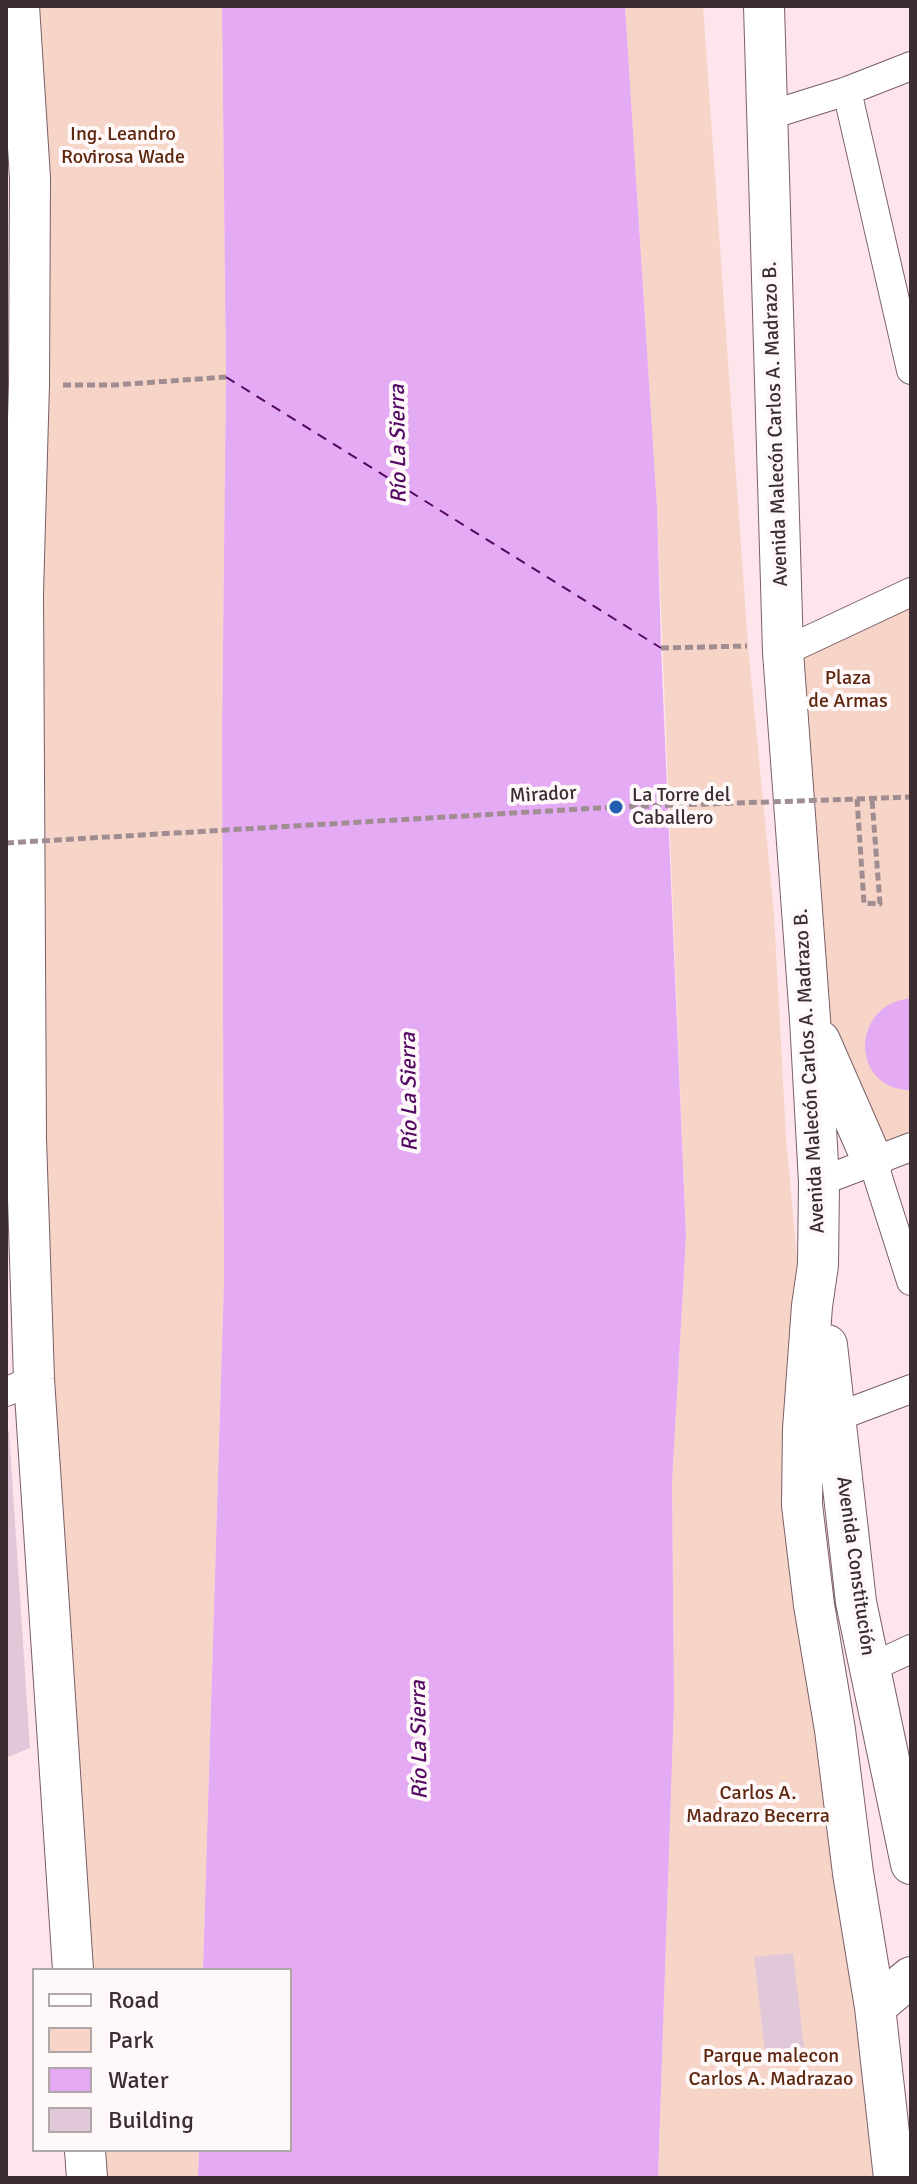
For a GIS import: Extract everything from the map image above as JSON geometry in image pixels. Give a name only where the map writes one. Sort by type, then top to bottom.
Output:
[{"type":"main road","points":[[19,6],[30,178],[29,384],[14,596],[20,1386],[73,1968]]},
{"type":"main road","name":"Avenida Malecón Carlos A. Madrazo B.","points":[[764,6],[767,116],[765,649],[810,1019],[819,1182],[818,1265],[812,1306],[819,1423],[802,1505],[853,1873],[875,2007],[894,2178]]},
{"type":"main road","points":[[810,1019],[873,1162]]},
{"type":"main road","name":"Avenida Constitución","points":[[819,1423],[911,1864]]},
{"type":"main road","points":[[875,2007],[911,1977]]},
{"type":"street","points":[[767,116],[847,91],[911,66]]},
{"type":"street","points":[[847,91],[911,370]]},
{"type":"street","points":[[765,649],[911,592]]},
{"type":"street","points":[[819,1182],[911,1147]]},
{"type":"street","points":[[873,1162],[911,1281]]},
{"type":"street","points":[[819,1423],[911,1389]]},
{"type":"street","points":[[870,1668],[911,1649]]},
{"type":"path","points":[[29,384],[114,385],[226,377]]},
{"type":"path","points":[[661,648],[765,649]]},
{"type":"path","name":"Mirador","points":[[6,843],[600,808],[911,797]]},
{"type":"path","points":[[857,799],[864,903],[880,904],[872,799]]},
{"type":"green space","name":"Ing. Leandro Rovirosa Wade","points":[[18,6],[222,6],[226,377],[222,737],[224,1280],[203,1968],[73,1968],[6,598]]},
{"type":"green space","name":"Carlos A. Madrazo Becerra","points":[[625,6],[703,6],[748,646],[774,914],[786,1138],[853,1873],[894,2178],[658,2178],[674,1702],[672,1482],[686,1236],[657,507]]},
{"type":"green space","name":"Plaza de Armas","points":[[911,592],[911,1147],[873,1162],[810,1019],[783,652]]},
{"type":"green space","points":[[86,2152],[199,2152],[198,2178],[96,2178]]},
{"type":"water","name":"Río La Sierra","points":[[222,6],[625,6],[657,507],[686,1236],[672,1482],[674,1702],[658,2178],[198,2178],[199,2152],[292,2152],[292,1968],[203,1968],[224,1280],[222,737],[226,377]]},
{"type":"water","points":[[911,998],[911,1090],[891,1086],[877,1077],[868,1063],[865,1047],[868,1030],[876,1015],[891,1004]]},
{"type":"building","points":[[9,1431],[30,1748],[6,1758],[6,1432]]},
{"type":"building","points":[[793,1953],[804,2047],[765,2051],[754,1957]]},
{"type":"ferry route","points":[[226,377],[661,648]]},
{"type":"place","name":"La Torre del Caballero","points":[[616,807]]},
{"type":"park label","name":"Parque malecon Carlos A. Madrazao","points":[[771,2068]]}]
